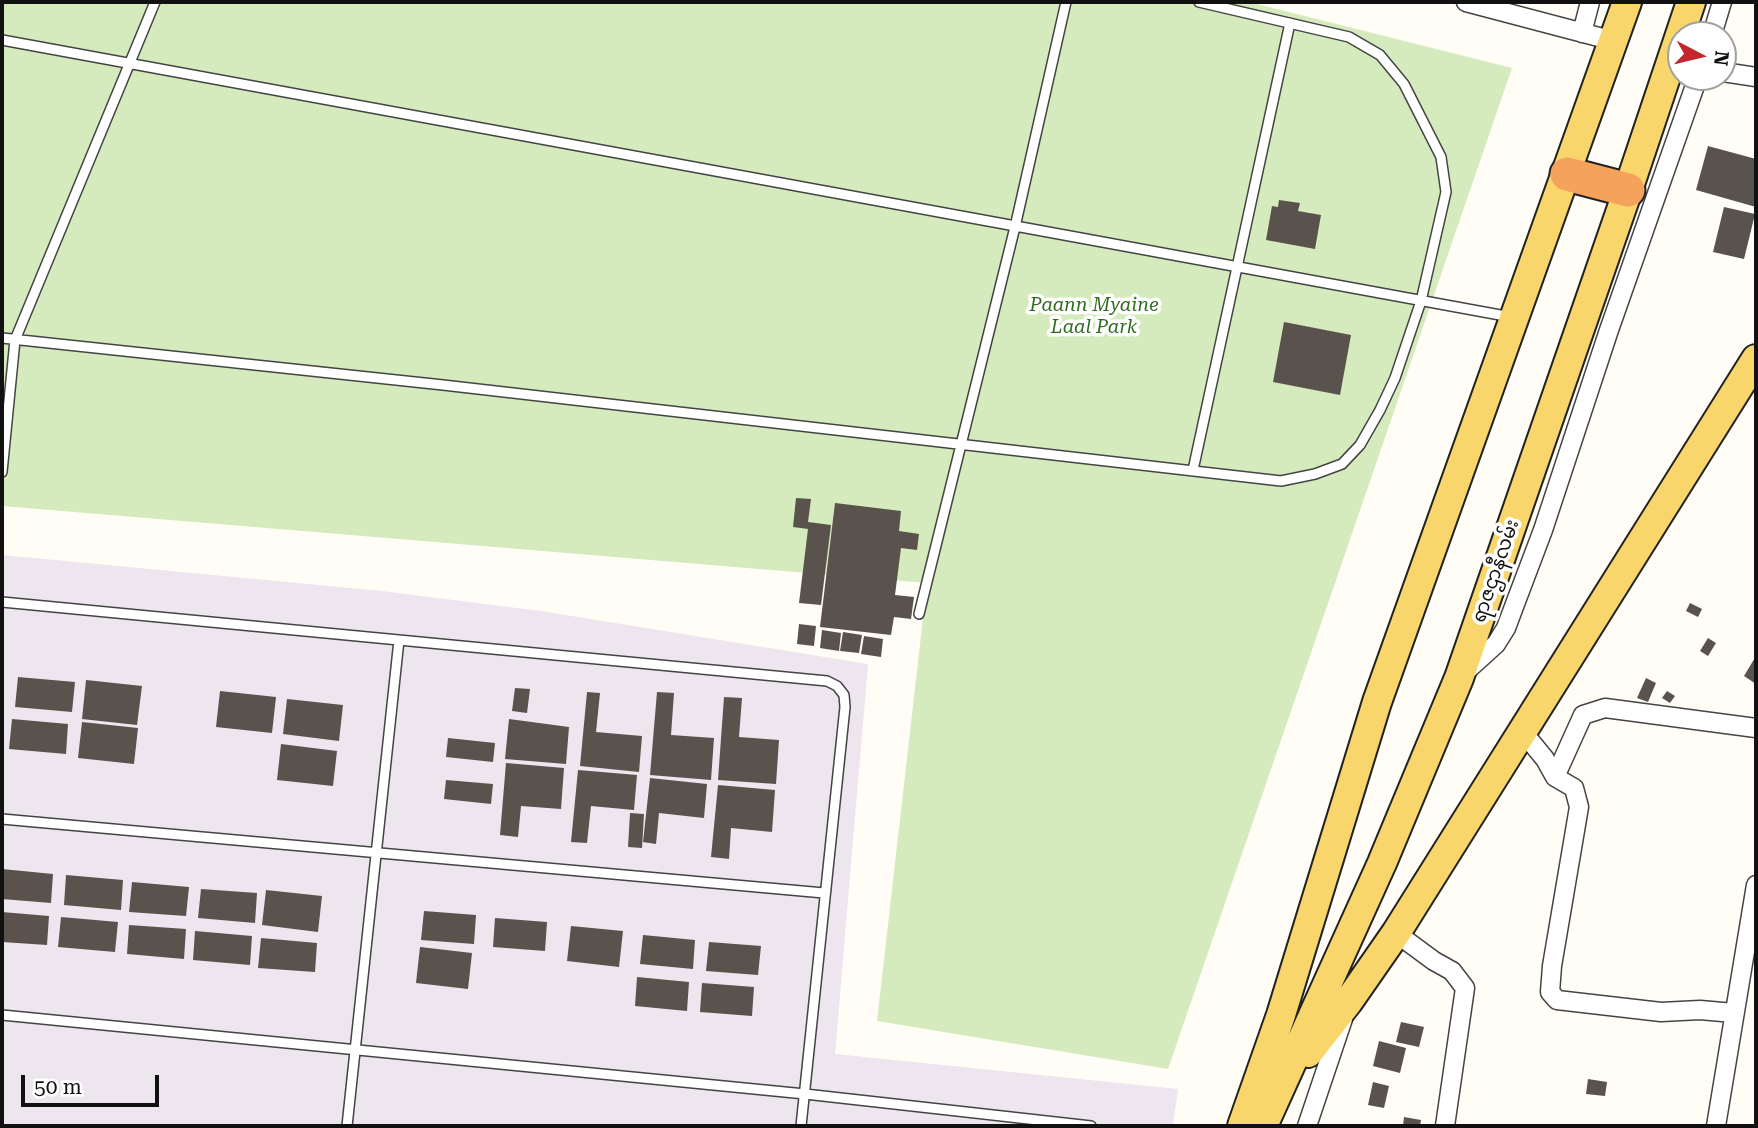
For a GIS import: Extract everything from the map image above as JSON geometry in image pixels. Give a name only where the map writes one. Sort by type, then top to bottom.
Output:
[{"type":"highway","points":[[1567,174],[1628,190]]},
{"type":"main road","name":"ရာဇဌာနီလမ်း","points":[[1248,1122],[1377,702],[1627,2]]},
{"type":"main road","name":"ရာဇဌာနီလမ်း","points":[[1686,21],[1691,2]]},
{"type":"main road","name":"ရာဇဌာနီလမ်း","points":[[1248,1122],[1284,1083],[1382,863],[1459,678],[1628,190],[1667,86]]},
{"type":"main road","points":[[1284,1083],[1348,1002],[1396,933],[1756,359]]},
{"type":"street","points":[[1466,2],[1614,41]]},
{"type":"street","points":[[1582,33],[1590,2]]},
{"type":"street","points":[[1716,21],[1722,2]]},
{"type":"street","points":[[1737,74],[1756,77]]},
{"type":"street","points":[[1459,678],[1496,644],[1506,628],[1543,530],[1609,330],[1693,91]]},
{"type":"street","points":[[1555,777],[1583,715],[1605,708],[1756,728]]},
{"type":"street","points":[[1522,732],[1545,759],[1555,777],[1574,788],[1579,807],[1550,992],[1557,1000],[1661,1012],[1700,1010],[1734,1013]]},
{"type":"street","points":[[1716,1126],[1734,1013],[1754,916],[1756,885]]},
{"type":"street","points":[[1396,933],[1451,971],[1465,988],[1444,1126]]},
{"type":"street","points":[[1307,1126],[1348,1002]]},
{"type":"lane","points":[[2,471],[15,340],[127,64],[155,2]]},
{"type":"lane","points":[[919,614],[1015,227],[1066,2]]},
{"type":"lane","points":[[2,338],[1281,481],[1315,474],[1342,464],[1360,445],[1395,378],[1420,301],[1446,192],[1441,157],[1404,84],[1380,55],[1349,37],[1199,2]]},
{"type":"lane","points":[[1193,470],[1290,23]]},
{"type":"lane","points":[[2,40],[1515,318]]},
{"type":"lane","points":[[2,602],[827,681],[837,686],[844,695],[845,707],[801,1126]]},
{"type":"lane","points":[[346,1126],[398,640]]},
{"type":"lane","points":[[2,819],[824,893]]},
{"type":"lane","points":[[2,1015],[805,1094],[1091,1126]]},
{"type":"shaded area","points":[[2,555],[382,591],[541,611],[868,664],[835,1054],[1178,1089],[1173,1126],[2,1126]]},
{"type":"green space","name":"Paann Myaine Laal Park","points":[[2,2],[1249,2],[1512,68],[1168,1069],[877,1021],[927,583],[2,506]]},
{"type":"building","points":[[1708,146],[1756,159],[1756,207],[1696,190]]},
{"type":"building","points":[[1279,200],[1300,203],[1298,211],[1321,215],[1315,249],[1266,240],[1272,206],[1278,207]]},
{"type":"building","points":[[1724,207],[1755,214],[1744,259],[1713,252]]},
{"type":"building","points":[[1284,322],[1351,335],[1340,395],[1273,382]]},
{"type":"building","points":[[796,498],[811,499],[808,522],[831,525],[821,605],[799,603],[808,529],[793,527]]},
{"type":"building","points":[[835,503],[901,511],[899,531],[919,534],[917,550],[901,548],[895,595],[914,597],[911,619],[894,617],[891,635],[820,627]]},
{"type":"building","points":[[1690,603],[1702,609],[1698,617],[1686,611]]},
{"type":"building","points":[[799,624],[816,626],[814,646],[797,644]]},
{"type":"building","points":[[822,630],[841,633],[839,651],[820,648]]},
{"type":"building","points":[[843,632],[862,635],[859,653],[840,651]]},
{"type":"building","points":[[864,636],[883,639],[881,657],[861,654]]},
{"type":"building","points":[[1708,638],[1716,643],[1708,656],[1700,651]]},
{"type":"building","points":[[1756,656],[1756,684],[1744,676]]},
{"type":"building","points":[[18,677],[75,682],[72,712],[15,707]]},
{"type":"building","points":[[1646,678],[1656,683],[1648,702],[1637,698]]},
{"type":"building","points":[[86,680],[142,686],[137,725],[82,719]]},
{"type":"building","points":[[515,688],[530,689],[527,713],[512,711]]},
{"type":"building","points":[[220,691],[276,697],[272,733],[216,727]]},
{"type":"building","points":[[1667,691],[1675,696],[1670,703],[1662,698]]},
{"type":"building","points":[[587,692],[600,693],[596,732],[642,736],[639,772],[580,766]]},
{"type":"building","points":[[657,692],[674,693],[671,735],[714,738],[711,780],[650,775]]},
{"type":"building","points":[[724,697],[742,698],[739,737],[779,740],[776,784],[718,780]]},
{"type":"building","points":[[287,699],[343,705],[339,741],[283,734]]},
{"type":"building","points":[[12,719],[68,724],[66,754],[9,749]]},
{"type":"building","points":[[509,719],[569,727],[566,764],[505,759]]},
{"type":"building","points":[[82,722],[138,728],[134,764],[78,758]]},
{"type":"building","points":[[448,738],[495,743],[493,762],[446,757]]},
{"type":"building","points":[[281,744],[337,751],[333,786],[277,780]]},
{"type":"building","points":[[506,763],[564,768],[561,809],[521,806],[518,837],[500,835]]},
{"type":"building","points":[[578,770],[637,775],[634,810],[591,806],[587,843],[571,842]]},
{"type":"building","points":[[650,778],[707,784],[704,818],[659,813],[656,844],[643,842]]},
{"type":"building","points":[[446,780],[493,784],[491,804],[444,799]]},
{"type":"building","points":[[718,785],[775,790],[772,832],[731,828],[729,859],[711,857]]},
{"type":"building","points":[[630,813],[644,814],[642,848],[628,847]]},
{"type":"building","points":[[2,869],[53,874],[51,903],[2,899]]},
{"type":"building","points":[[66,875],[123,880],[121,910],[64,905]]},
{"type":"building","points":[[132,882],[189,887],[186,916],[129,912]]},
{"type":"building","points":[[201,889],[257,893],[255,923],[198,918]]},
{"type":"building","points":[[266,890],[322,896],[318,932],[262,925]]},
{"type":"building","points":[[424,911],[476,915],[474,944],[421,940]]},
{"type":"building","points":[[2,912],[49,916],[47,945],[2,942]]},
{"type":"building","points":[[61,917],[118,922],[115,952],[58,947]]},
{"type":"building","points":[[495,918],[547,922],[545,951],[493,947]]},
{"type":"building","points":[[129,925],[186,929],[184,959],[127,954]]},
{"type":"building","points":[[571,926],[623,931],[619,967],[567,961]]},
{"type":"building","points":[[195,931],[252,936],[250,965],[193,960]]},
{"type":"building","points":[[643,935],[695,940],[693,969],[640,964]]},
{"type":"building","points":[[261,938],[317,943],[315,972],[258,968]]},
{"type":"building","points":[[709,942],[761,946],[758,975],[706,971]]},
{"type":"building","points":[[420,947],[472,953],[468,989],[416,983]]},
{"type":"building","points":[[637,977],[689,982],[687,1011],[635,1006]]},
{"type":"building","points":[[702,983],[754,987],[752,1016],[700,1012]]},
{"type":"building","points":[[1401,1022],[1424,1027],[1419,1047],[1396,1042]]},
{"type":"building","points":[[1379,1041],[1406,1048],[1400,1073],[1373,1066]]},
{"type":"building","points":[[1588,1079],[1607,1082],[1605,1096],[1586,1094]]},
{"type":"building","points":[[1373,1082],[1389,1086],[1384,1108],[1368,1105]]},
{"type":"building","points":[[1404,1117],[1421,1120],[1420,1126],[1403,1126]]}]
